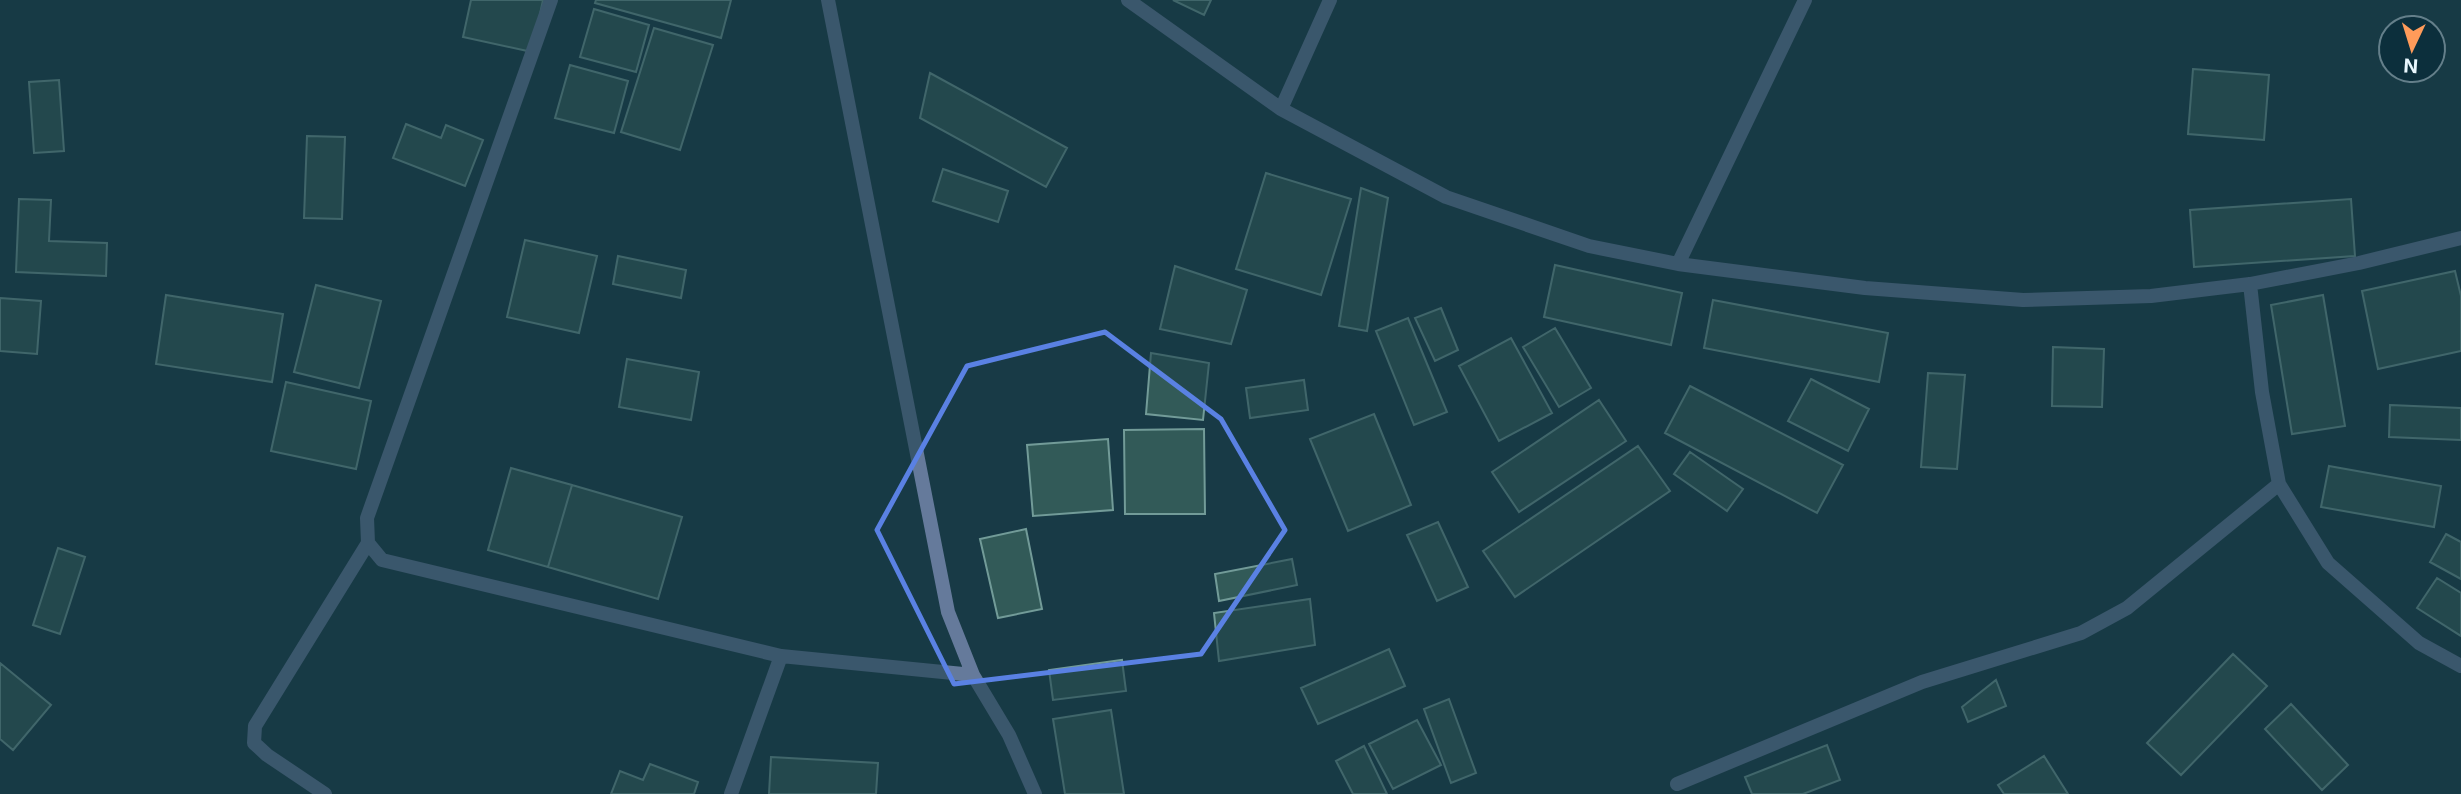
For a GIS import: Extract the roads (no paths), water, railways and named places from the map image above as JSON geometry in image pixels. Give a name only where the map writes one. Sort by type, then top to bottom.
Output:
[{"type":"street","points":[[325,794],[267,755],[254,743],[255,726],[368,543],[367,518],[551,0]]},
{"type":"street","points":[[828,0],[948,611],[973,675],[1009,735],[1035,794]]},
{"type":"street","points":[[1128,0],[1281,109],[1446,197],[1589,246],[1678,264],[1865,288],[2023,300],[2151,296],[2250,284],[2359,263],[2461,238]]},
{"type":"street","points":[[1281,109],[1331,0]]},
{"type":"street","points":[[1678,264],[1805,0]]},
{"type":"street","points":[[2250,284],[2262,391],[2279,484],[2328,563],[2419,643],[2461,666]]},
{"type":"street","points":[[1677,785],[1922,682],[2081,633],[2127,608],[2279,484]]},
{"type":"street","points":[[368,543],[382,560],[781,656],[973,675]]},
{"type":"street","points":[[731,794],[781,656]]}]
